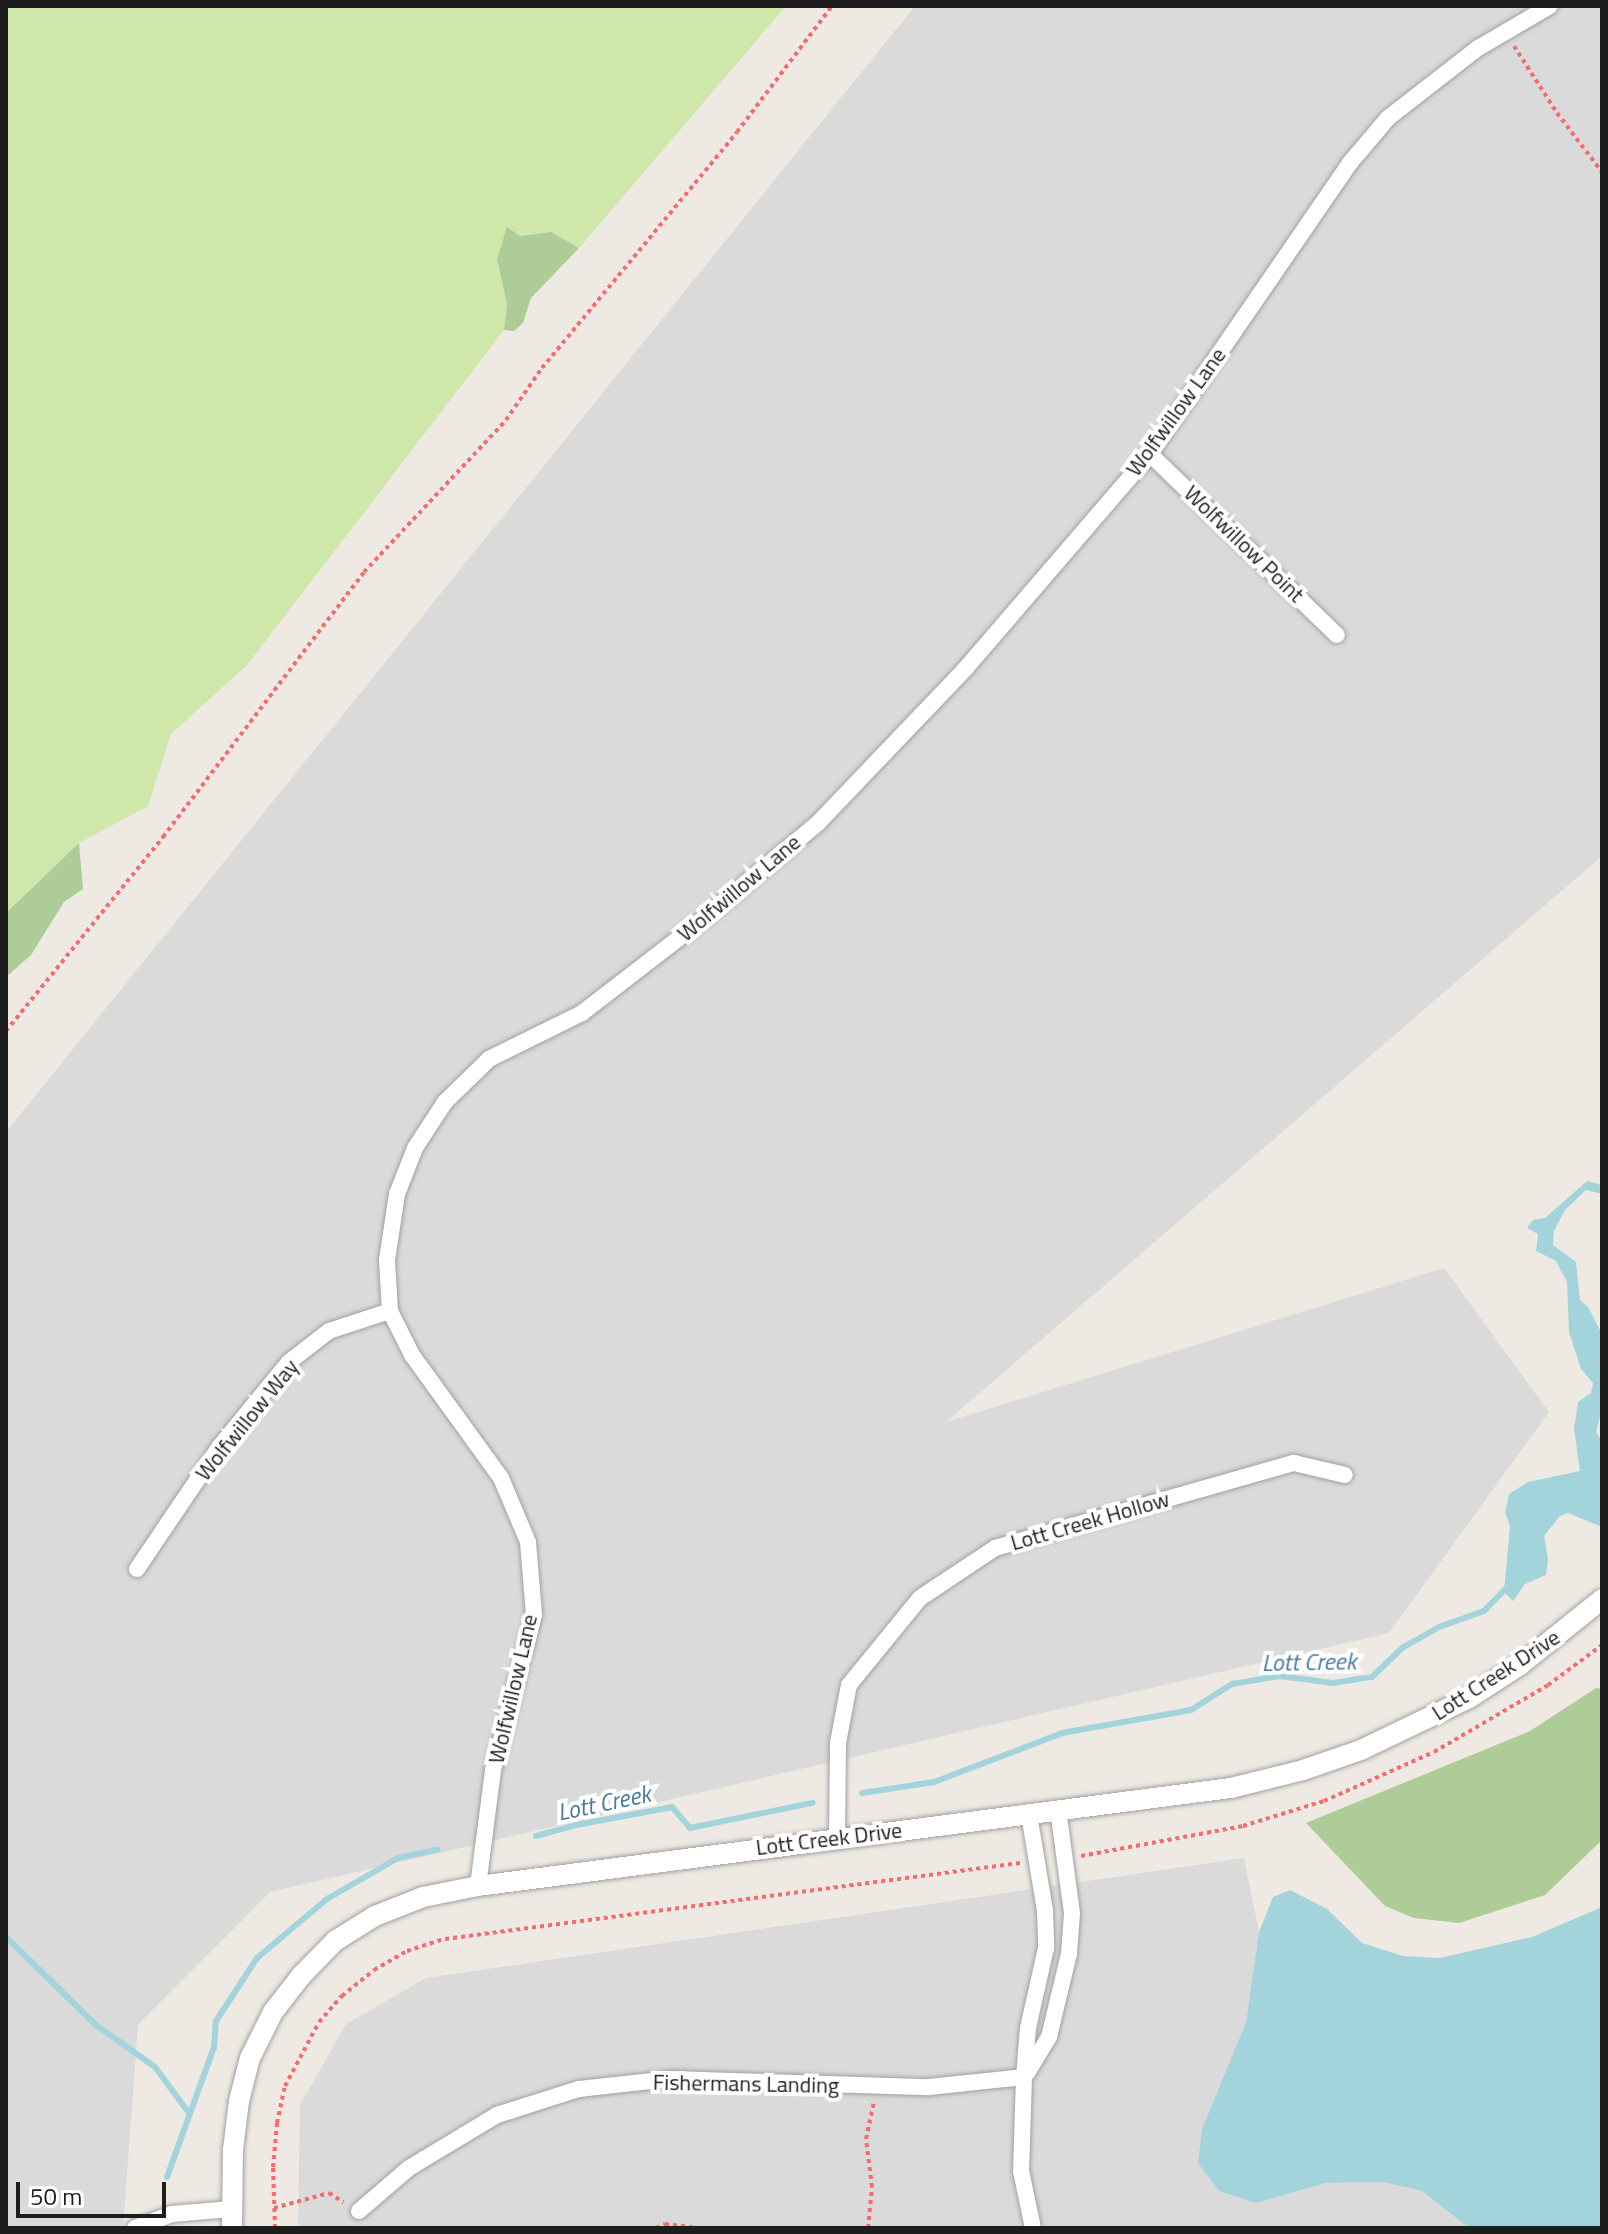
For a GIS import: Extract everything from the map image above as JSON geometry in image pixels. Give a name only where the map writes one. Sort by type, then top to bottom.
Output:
[{"type":"street","name":"Wolfwillow Lane","points":[[478,1886],[493,1770],[534,1615],[528,1542],[501,1478],[412,1355],[390,1311],[387,1260],[397,1194],[415,1148],[445,1102],[489,1059],[582,1013],[705,918],[818,823],[966,668],[1150,454],[1349,164],[1379,129],[1478,48],[1550,6]]},
{"type":"street","name":"Wolfwillow Point","points":[[1150,454],[1337,635]]},
{"type":"street","name":"Wolfwillow Way","points":[[137,1569],[220,1446],[289,1362],[329,1331],[390,1311]]},
{"type":"street","name":"Lott Creek Hollow","points":[[837,1838],[838,1743],[849,1685],[920,1598],[995,1548],[1294,1463],[1345,1475]]},
{"type":"street","name":"Lott Creek Drive","points":[[231,2218],[239,2101],[250,2058],[273,2012],[301,1976],[335,1941],[375,1916],[423,1897],[478,1886],[1231,1788],[1361,1750],[1469,1698],[1520,1665],[1602,1599]]},
{"type":"street","points":[[1024,2077],[1049,2037],[1069,1954],[1072,1913],[1058,1810]]},
{"type":"street","points":[[1029,1814],[1046,1948],[1028,2028],[1024,2077],[1021,2171],[1033,2228]]},
{"type":"street","name":"Fishermans Landing","points":[[359,2211],[409,2168],[497,2115],[579,2089],[670,2079],[929,2087],[1024,2077]]},
{"type":"street","points":[[135,2228],[172,2214],[231,2218]]},
{"type":"path","points":[[6,1031],[163,837],[364,572],[506,420],[542,368],[737,132],[832,6]]},
{"type":"path","points":[[1505,32],[1557,113],[1602,172]]},
{"type":"path","points":[[1065,1858],[1243,1826],[1324,1801],[1434,1752],[1548,1685],[1602,1645]]},
{"type":"path","points":[[275,2228],[277,2123],[285,2086],[319,2022],[342,1996],[374,1970],[407,1951],[445,1939],[1037,1861]]},
{"type":"path","points":[[868,2228],[871,2176],[866,2139],[875,2086]]},
{"type":"path","points":[[274,2208],[329,2193],[359,2211]]},
{"type":"path","points":[[656,2228],[665,2224],[700,2228]]},
{"type":"shaded area","points":[[915,6],[1602,6],[1602,856],[946,1422],[1444,1268],[1549,1412],[1389,1633],[270,1892],[138,2025],[123,2228],[6,2228],[6,1132]]},
{"type":"shaded area","points":[[1244,1858],[1259,1932],[1246,2022],[1202,2129],[1256,2203],[1326,2183],[1383,2182],[1422,2191],[1469,2228],[298,2228],[300,2105],[346,2024],[426,1978]]},
{"type":"green space","points":[[6,6],[786,6],[579,248],[551,232],[520,236],[507,228],[497,259],[507,304],[504,330],[247,665],[171,734],[148,806],[79,843],[6,913]]},
{"type":"green space","points":[[507,227],[520,236],[551,232],[579,248],[531,298],[523,323],[514,331],[504,330],[507,304],[497,259]]},
{"type":"green space","points":[[79,843],[83,889],[64,902],[31,955],[6,977],[6,913]]},
{"type":"green space","points":[[1596,1688],[1602,1689],[1602,1840],[1545,1895],[1459,1923],[1414,1918],[1385,1906],[1306,1823],[1530,1731]]},
{"type":"water","points":[[1587,1181],[1602,1185],[1602,1194],[1586,1190],[1565,1210],[1554,1231],[1553,1245],[1576,1262],[1580,1300],[1588,1307],[1602,1334],[1602,1409],[1596,1432],[1602,1441],[1602,1527],[1568,1513],[1560,1516],[1544,1536],[1548,1559],[1546,1575],[1525,1584],[1513,1601],[1504,1592],[1510,1526],[1505,1512],[1509,1494],[1528,1482],[1580,1471],[1574,1429],[1578,1402],[1591,1393],[1593,1383],[1581,1369],[1569,1332],[1567,1282],[1556,1261],[1536,1251],[1538,1234],[1527,1228],[1533,1220],[1545,1218]]},
{"type":"water","points":[[1290,1890],[1327,1909],[1362,1943],[1403,1956],[1440,1958],[1532,1937],[1602,1907],[1602,2228],[1469,2228],[1422,2191],[1383,2182],[1326,2183],[1256,2203],[1219,2191],[1198,2163],[1202,2129],[1246,2022],[1259,1932],[1273,1897]]},
{"type":"waterway","name":"Lott Creek","points":[[862,1793],[934,1782],[1062,1733],[1191,1710],[1232,1684],[1280,1676],[1333,1683],[1372,1677],[1402,1648],[1439,1627],[1484,1611],[1506,1588]]},
{"type":"waterway","name":"Lott Creek","points":[[536,1836],[576,1825],[672,1807],[690,1828],[812,1803]]},
{"type":"waterway","points":[[167,2177],[214,2047],[216,2021],[257,1958],[327,1899],[398,1858],[437,1850]]},
{"type":"waterway","points":[[6,1937],[96,2025],[155,2067],[189,2113]]}]
